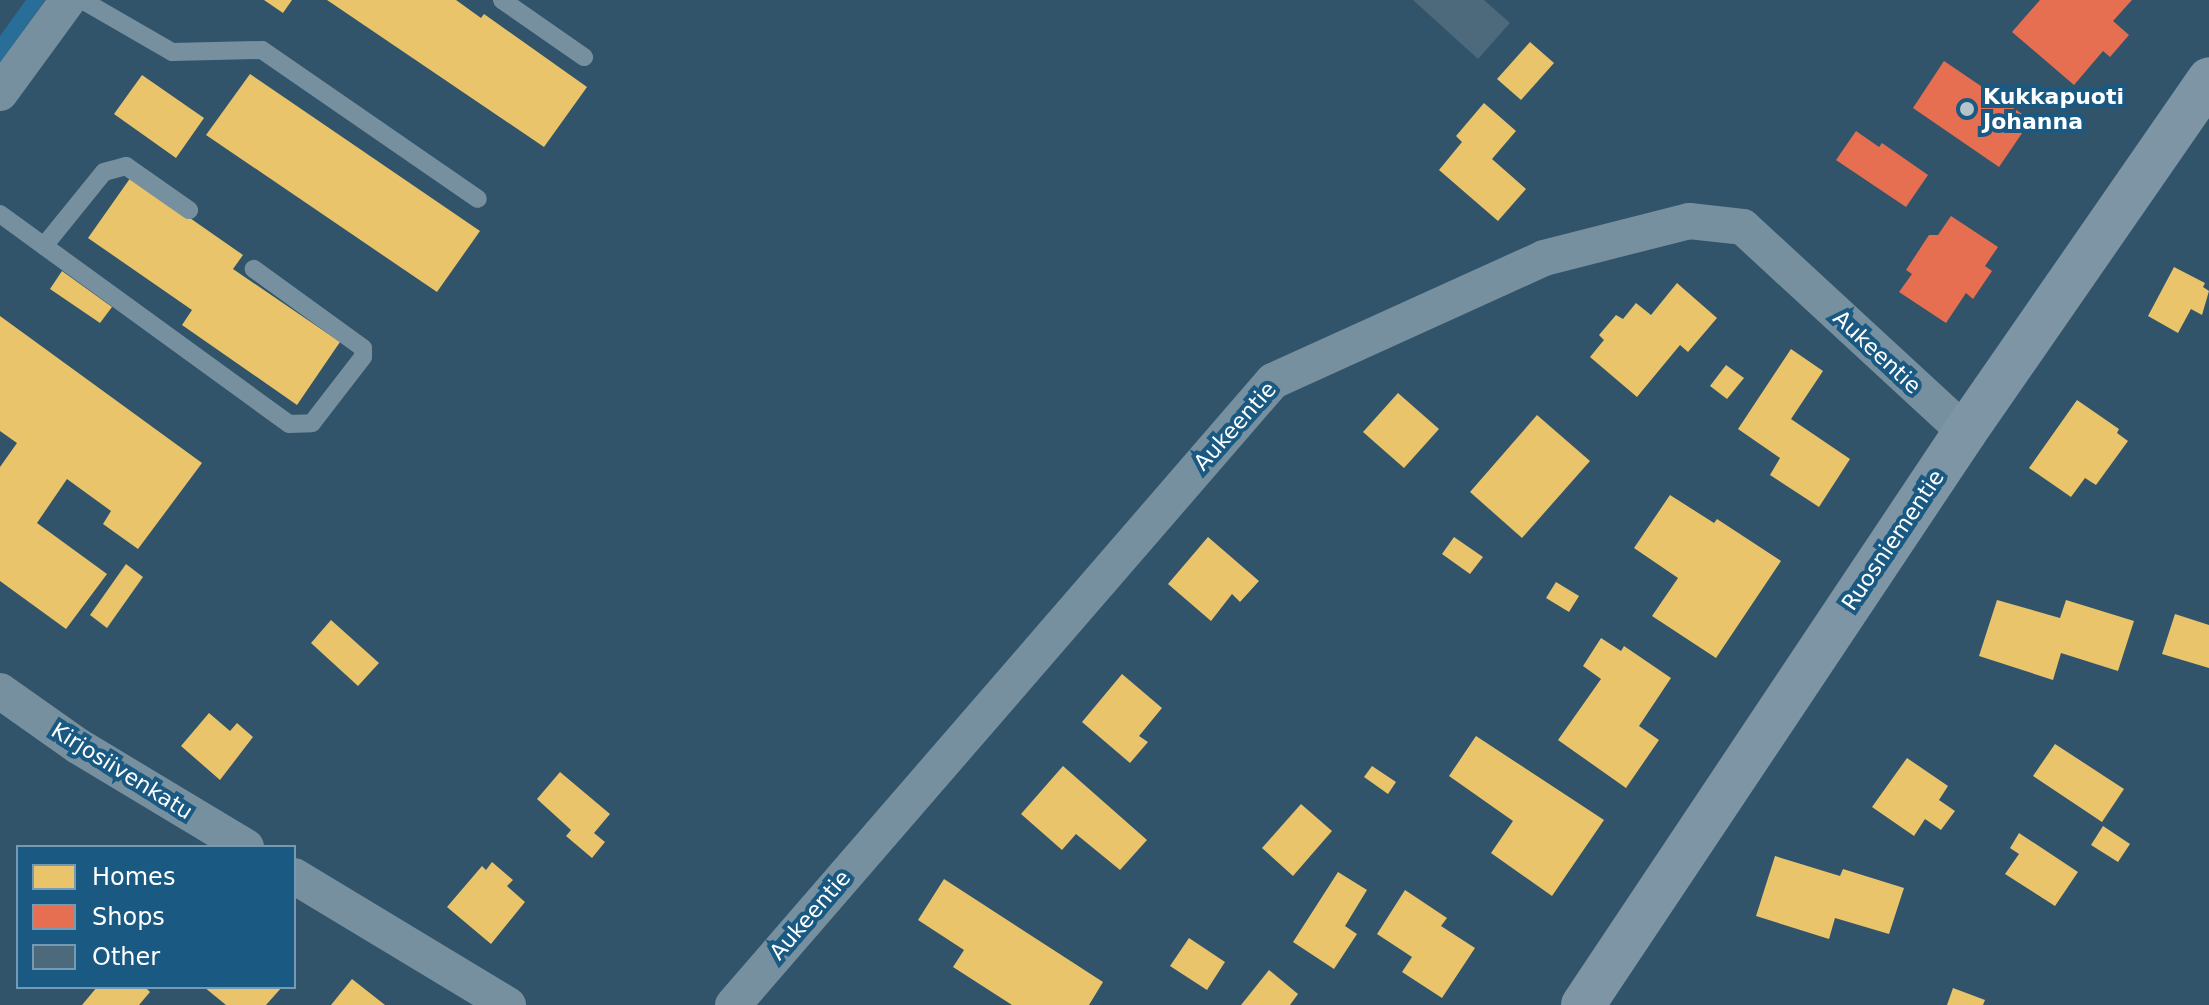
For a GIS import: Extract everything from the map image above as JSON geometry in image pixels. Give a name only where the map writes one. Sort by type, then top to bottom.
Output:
[{"type":"street","points":[[0,93],[68,0]]},
{"type":"street","name":"Ruosniementie","points":[[1583,1005],[1965,432],[2209,79]]},
{"type":"street","name":"Aukeentie","points":[[733,1005],[1273,381],[1544,258],[1689,221],[1743,227],[1965,432]]},
{"type":"street","name":"Kirjosiivenkatu","points":[[0,691],[78,746],[243,845]]},
{"type":"street","points":[[296,877],[508,1005]]},
{"type":"lane","points":[[82,0],[172,52],[262,50],[478,199]]},
{"type":"lane","points":[[502,0],[584,57]]},
{"type":"lane","points":[[44,246],[104,172],[126,166],[189,210]]},
{"type":"lane","points":[[0,214],[289,424],[312,423],[363,357],[363,348],[254,269]]},
{"type":"shaded area","points":[[26,0],[45,0],[0,63],[0,36]]},
{"type":"building: Homes","points":[[264,0],[292,0],[283,13]]},
{"type":"building: Homes","points":[[327,0],[456,0],[481,18],[484,14],[587,87],[544,147]]},
{"type":"building: Homes","points":[[1530,42],[1554,63],[1521,100],[1497,79]]},
{"type":"building: Homes","points":[[250,74],[480,231],[437,292],[206,135]]},
{"type":"building: Homes","points":[[142,75],[204,118],[176,158],[114,114]]},
{"type":"building: Homes","points":[[1484,103],[1516,131],[1492,159],[1526,189],[1498,221],[1439,170],[1462,142],[1456,136]]},
{"type":"building: Homes","points":[[131,177],[243,255],[233,269],[340,342],[297,405],[182,325],[192,310],[88,238]]},
{"type":"building: Homes","points":[[2174,267],[2205,283],[2203,287],[2209,291],[2202,315],[2191,309],[2178,333],[2148,316]]},
{"type":"building: Homes","points":[[62,271],[112,307],[100,323],[50,289]]},
{"type":"building: Homes","points":[[1677,283],[1717,318],[1688,352],[1680,345],[1637,397],[1590,357],[1604,340],[1599,335],[1616,315],[1623,319],[1636,303],[1651,315]]},
{"type":"building: Homes","points":[[0,316],[202,463],[138,549],[103,524],[111,511],[67,479],[37,523],[107,574],[66,629],[0,581],[0,467],[17,443],[0,431]]},
{"type":"building: Homes","points":[[1791,349],[1823,371],[1791,419],[1850,459],[1819,507],[1770,475],[1780,458],[1738,429]]},
{"type":"building: Homes","points":[[1726,365],[1744,378],[1727,399],[1710,386]]},
{"type":"building: Homes","points":[[1398,393],[1439,429],[1404,468],[1363,432]]},
{"type":"building: Homes","points":[[2077,400],[2119,429],[2117,433],[2128,441],[2096,485],[2085,478],[2071,497],[2029,468]]},
{"type":"building: Homes","points":[[1537,415],[1590,461],[1522,538],[1470,492]]},
{"type":"building: Homes","points":[[1670,495],[1714,523],[1717,519],[1781,561],[1716,658],[1652,616],[1678,578],[1634,548]]},
{"type":"building: Homes","points":[[1208,537],[1259,581],[1240,602],[1232,594],[1211,621],[1168,584]]},
{"type":"building: Homes","points":[[1454,537],[1483,557],[1470,574],[1442,554]]},
{"type":"building: Homes","points":[[126,564],[143,577],[107,628],[90,615]]},
{"type":"building: Homes","points":[[1556,582],[1579,596],[1569,612],[1546,598]]},
{"type":"building: Homes","points":[[1997,600],[2060,618],[2066,600],[2134,621],[2118,671],[2061,653],[2053,680],[1979,656]]},
{"type":"building: Homes","points":[[2175,614],[2209,625],[2209,668],[2162,654]]},
{"type":"building: Homes","points":[[331,620],[379,663],[358,686],[311,643]]},
{"type":"building: Homes","points":[[1601,638],[1621,651],[1624,646],[1671,678],[1639,726],[1659,740],[1626,788],[1558,740],[1601,679],[1583,666]]},
{"type":"building: Homes","points":[[1122,674],[1162,708],[1139,736],[1148,742],[1130,763],[1082,722]]},
{"type":"building: Homes","points":[[209,713],[230,731],[237,723],[253,737],[220,780],[181,746]]},
{"type":"building: Homes","points":[[1476,736],[1604,820],[1552,896],[1491,853],[1513,821],[1449,776]]},
{"type":"building: Homes","points":[[2055,744],[2124,789],[2102,822],[2033,776]]},
{"type":"building: Homes","points":[[1907,758],[1948,786],[1939,800],[1955,811],[1941,830],[1925,819],[1914,836],[1872,807]]},
{"type":"building: Homes","points":[[1063,766],[1147,840],[1120,870],[1076,834],[1062,850],[1021,814]]},
{"type":"building: Homes","points":[[1372,766],[1396,782],[1388,794],[1364,777]]},
{"type":"building: Homes","points":[[560,772],[610,814],[594,833],[605,842],[592,858],[566,836],[571,830],[537,799]]},
{"type":"building: Homes","points":[[1301,804],[1332,831],[1293,876],[1262,848]]},
{"type":"building: Homes","points":[[2103,826],[2130,844],[2118,862],[2091,845]]},
{"type":"building: Homes","points":[[2019,833],[2078,872],[2055,906],[2005,874],[2019,854],[2010,848]]},
{"type":"building: Homes","points":[[1775,856],[1840,876],[1843,869],[1904,888],[1889,934],[1835,918],[1829,939],[1756,916]]},
{"type":"building: Homes","points":[[492,862],[513,880],[507,886],[525,902],[491,944],[447,907],[482,866],[486,870]]},
{"type":"building: Homes","points":[[1338,872],[1367,890],[1345,926],[1357,934],[1334,969],[1293,942]]},
{"type":"building: Homes","points":[[944,879],[1103,982],[1089,1005],[1012,1005],[953,967],[964,950],[918,920]]},
{"type":"building: Homes","points":[[1405,890],[1447,918],[1441,926],[1475,948],[1442,998],[1402,972],[1412,957],[1377,934]]},
{"type":"building: Homes","points":[[1189,938],[1225,962],[1207,990],[1170,966]]},
{"type":"building: Homes","points":[[1269,970],[1298,994],[1290,1005],[1241,1005]]},
{"type":"building: Homes","points":[[352,979],[385,1005],[331,1005]]},
{"type":"building: Homes","points":[[1953,988],[1985,1000],[1983,1005],[1947,1005]]},
{"type":"building: Homes","points":[[95,989],[147,989],[150,992],[139,1005],[82,1005]]},
{"type":"building: Homes","points":[[206,989],[280,989],[266,1005],[226,1005]]},
{"type":"building: Shops","points":[[2040,0],[2132,0],[2113,21],[2129,35],[2110,57],[2103,51],[2074,85],[2012,32]]},
{"type":"building: Shops","points":[[1944,61],[2031,120],[1999,167],[1913,108]]},
{"type":"building: Shops","points":[[1856,131],[1879,147],[1882,143],[1928,175],[1906,207],[1836,160]]},
{"type":"building: Shops","points":[[1951,216],[1998,247],[1985,266],[1992,271],[1973,299],[1966,293],[1946,323],[1899,292],[1912,274],[1906,270],[1929,235],[1938,235]]},
{"type":"building: Other","points":[[1413,0],[1484,0],[1510,23],[1478,59]]},
{"type":"place","name":"Kukkapuoti Johanna","points":[[1967,109]]}]
